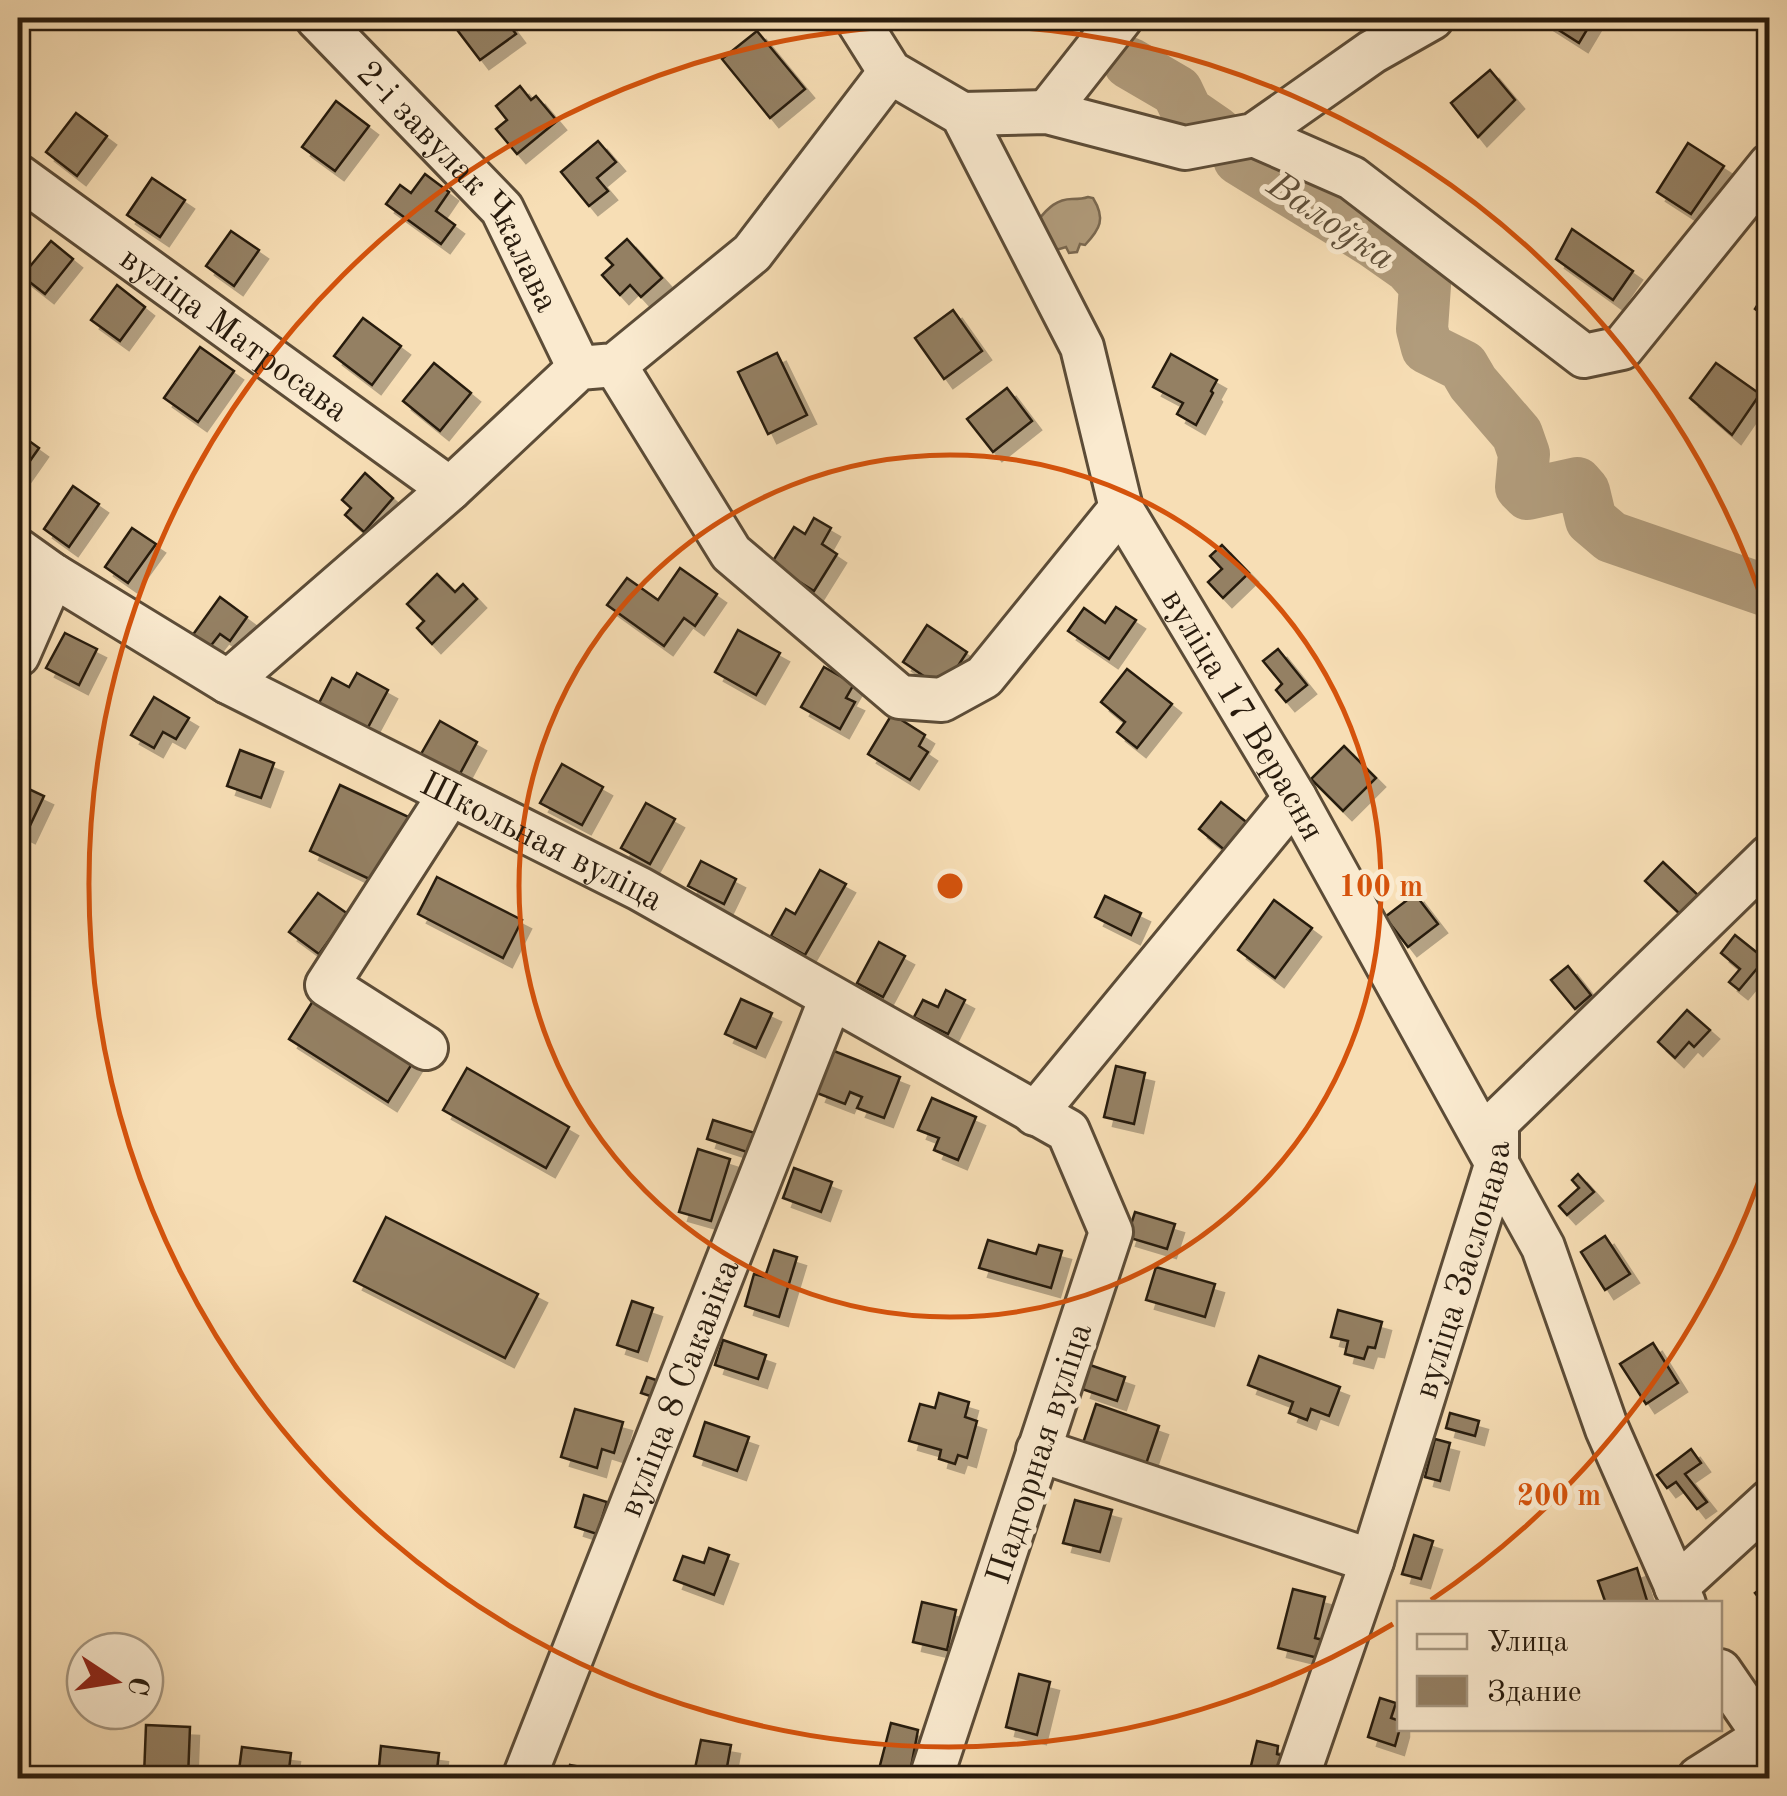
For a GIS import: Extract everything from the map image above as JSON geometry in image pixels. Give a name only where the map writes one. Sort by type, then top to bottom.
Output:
[{"type":"street","name":"2-і завулак Чкалава","points":[[317,18],[502,210],[597,367],[731,552],[900,697],[942,700],[984,677],[1121,508]]},
{"type":"street","points":[[856,18],[890,72],[962,114],[1046,112],[1185,148],[1254,135],[1372,52],[1432,18]]},
{"type":"street","points":[[1046,112],[1121,18]]},
{"type":"street","points":[[228,682],[597,367],[752,253],[890,72]]},
{"type":"street","name":"вуліца 17 Верасня","points":[[962,114],[1082,347],[1121,508],[1296,798],[1543,1247],[1607,1430],[1680,1595]]},
{"type":"street","points":[[1254,135],[1352,178],[1584,356],[1622,348],[1770,165]]},
{"type":"street","name":"вуліца Матросава","points":[[18,176],[450,489]]},
{"type":"street","name":"Школьная вуліца","points":[[18,550],[53,576],[228,682],[640,889],[1052,1123]]},
{"type":"street","points":[[18,654],[53,576]]},
{"type":"street","points":[[426,1048],[327,985],[450,794]]},
{"type":"street","points":[[1052,1123],[1296,798]]},
{"type":"street","name":"вуліца Заслонава","points":[[1297,1778],[1372,1561],[1497,1162],[1497,1122],[1770,856]]},
{"type":"street","name":"вуліца 8 Сакавіка","points":[[524,1778],[831,998]]},
{"type":"street","name":"Падгорная вуліца","points":[[931,1778],[1111,1232],[1052,1123]]},
{"type":"street","points":[[1038,1450],[1372,1561]]},
{"type":"street","points":[[1680,1595],[1770,1501]]},
{"type":"street","points":[[1699,1778],[1768,1738],[1722,1674]]},
{"type":"shaded area","points":[[1093,198],[1099,212],[1100,223],[1094,234],[1085,245],[1080,244],[1077,252],[1069,253],[1066,247],[1056,250],[1039,219],[1057,202]]},
{"type":"building","points":[[460,18],[504,18],[516,34],[480,60],[458,31],[466,26]]},
{"type":"building","points":[[1545,18],[1594,18],[1579,43]]},
{"type":"building","points":[[757,31],[805,89],[770,118],[722,59]]},
{"type":"building","points":[[1490,70],[1515,100],[1478,137],[1451,103]]},
{"type":"building","points":[[520,86],[531,100],[536,96],[557,121],[517,154],[496,129],[507,120],[496,106]]},
{"type":"building","points":[[336,101],[369,126],[335,171],[302,147]]},
{"type":"building","points":[[76,113],[107,136],[77,176],[46,152]]},
{"type":"building","points":[[598,141],[616,162],[597,178],[608,191],[589,206],[561,172]]},
{"type":"building","points":[[1688,143],[1724,166],[1691,214],[1657,192]]},
{"type":"building","points":[[425,174],[449,192],[436,211],[455,225],[441,244],[386,204],[400,185],[411,193]]},
{"type":"building","points":[[152,178],[185,200],[160,237],[127,215]]},
{"type":"building","points":[[1572,229],[1633,271],[1613,300],[1556,259]]},
{"type":"building","points":[[231,231],[259,250],[234,286],[206,266]]},
{"type":"building","points":[[627,239],[662,278],[641,297],[630,285],[620,295],[602,275],[613,265],[606,258]]},
{"type":"building","points":[[51,241],[73,259],[45,294],[22,276]]},
{"type":"building","points":[[117,285],[145,307],[120,341],[91,320]]},
{"type":"building","points":[[1770,285],[1770,320],[1755,309]]},
{"type":"building","points":[[953,310],[982,351],[944,379],[915,338]]},
{"type":"building","points":[[363,318],[401,346],[372,385],[334,356]]},
{"type":"building","points":[[200,347],[234,371],[198,422],[164,398]]},
{"type":"building","points":[[777,353],[807,415],[768,434],[738,372]]},
{"type":"building","points":[[1171,354],[1217,380],[1196,425],[1177,414],[1183,403],[1153,387]]},
{"type":"building","points":[[434,363],[471,393],[440,431],[403,401]]},
{"type":"building","points":[[1716,363],[1760,394],[1732,435],[1690,398]]},
{"type":"building","points":[[1007,388],[1032,421],[993,452],[967,419]]},
{"type":"building","points":[[18,433],[39,448],[18,478]]},
{"type":"building","points":[[365,473],[393,498],[364,532],[345,515],[351,508],[342,500]]},
{"type":"building","points":[[73,486],[99,504],[69,547],[44,529]]},
{"type":"building","points":[[814,518],[831,528],[822,544],[837,554],[814,591],[771,564],[794,527],[805,534]]},
{"type":"building","points":[[132,528],[156,544],[128,583],[105,567]]},
{"type":"building","points":[[1222,545],[1249,573],[1223,598],[1208,582],[1222,569],[1210,556]]},
{"type":"building","points":[[680,568],[717,594],[695,626],[684,618],[664,646],[607,605],[627,578],[658,600]]},
{"type":"building","points":[[437,574],[455,592],[463,584],[477,599],[432,644],[417,628],[424,621],[407,604]]},
{"type":"building","points":[[220,597],[247,617],[230,641],[220,634],[209,648],[192,636]]},
{"type":"building","points":[[1116,607],[1136,620],[1109,659],[1068,631],[1084,608],[1105,623]]},
{"type":"building","points":[[927,625],[967,652],[943,689],[903,662]]},
{"type":"building","points":[[738,630],[780,653],[756,695],[715,672]]},
{"type":"building","points":[[65,633],[97,649],[79,685],[46,668]]},
{"type":"building","points":[[1278,649],[1307,685],[1286,702],[1276,690],[1282,684],[1263,661]]},
{"type":"building","points":[[824,667],[854,684],[846,698],[855,702],[840,729],[801,707]]},
{"type":"building","points":[[1127,669],[1172,704],[1137,748],[1117,732],[1125,722],[1101,702]]},
{"type":"building","points":[[357,673],[388,690],[366,731],[318,705],[332,678],[349,687]]},
{"type":"building","points":[[154,697],[189,718],[176,739],[163,732],[154,748],[131,735]]},
{"type":"building","points":[[892,714],[925,735],[919,746],[928,752],[910,780],[868,754]]},
{"type":"building","points":[[440,721],[477,742],[455,783],[417,761]]},
{"type":"building","points":[[1344,746],[1376,778],[1343,811],[1311,779]]},
{"type":"building","points":[[240,750],[274,763],[261,798],[227,786]]},
{"type":"building","points":[[562,764],[603,787],[582,825],[540,803]]},
{"type":"building","points":[[18,784],[44,796],[26,834],[18,830]]},
{"type":"building","points":[[340,785],[413,819],[382,885],[310,851]]},
{"type":"building","points":[[1221,802],[1250,825],[1227,852],[1199,829]]},
{"type":"building","points":[[646,803],[675,819],[650,864],[621,848]]},
{"type":"building","points":[[701,861],[736,879],[724,904],[688,886]]},
{"type":"building","points":[[1663,862],[1700,897],[1682,916],[1645,881]]},
{"type":"building","points":[[820,870],[846,884],[805,955],[771,936],[786,909],[795,914]]},
{"type":"building","points":[[437,877],[522,920],[503,958],[418,914]]},
{"type":"building","points":[[318,893],[348,914],[319,954],[289,932]]},
{"type":"building","points":[[1415,894],[1438,924],[1408,947],[1385,917]]},
{"type":"building","points":[[1105,896],[1141,913],[1131,935],[1095,917]]},
{"type":"building","points":[[1274,900],[1312,928],[1275,978],[1238,950]]},
{"type":"building","points":[[1735,935],[1765,959],[1739,990],[1729,982],[1740,969],[1721,953]]},
{"type":"building","points":[[879,942],[905,956],[883,997],[857,983]]},
{"type":"building","points":[[1568,966],[1591,995],[1575,1009],[1551,980]]},
{"type":"building","points":[[946,990],[965,1000],[948,1034],[914,1017],[923,1000],[938,1007]]},
{"type":"building","points":[[318,993],[417,1056],[388,1102],[289,1039]]},
{"type":"building","points":[[741,999],[772,1013],[756,1048],[725,1034]]},
{"type":"building","points":[[1687,1010],[1710,1030],[1694,1047],[1689,1042],[1675,1058],[1658,1042]]},
{"type":"building","points":[[834,1051],[900,1077],[884,1118],[857,1108],[862,1097],[850,1092],[845,1104],[817,1093]]},
{"type":"building","points":[[1116,1066],[1145,1073],[1134,1124],[1104,1117]]},
{"type":"building","points":[[467,1068],[569,1127],[546,1168],[443,1110]]},
{"type":"building","points":[[932,1098],[976,1117],[958,1160],[934,1150],[939,1138],[918,1130]]},
{"type":"building","points":[[713,1120],[755,1133],[750,1153],[707,1139]]},
{"type":"building","points":[[698,1149],[730,1159],[711,1221],[679,1212]]},
{"type":"building","points":[[794,1168],[832,1182],[821,1212],[783,1198]]},
{"type":"building","points":[[1578,1174],[1594,1192],[1567,1215],[1559,1206],[1579,1188],[1572,1180]]},
{"type":"building","points":[[1135,1212],[1175,1224],[1167,1249],[1127,1237]]},
{"type":"building","points":[[386,1217],[538,1294],[505,1358],[354,1281]]},
{"type":"building","points":[[1605,1236],[1630,1274],[1605,1290],[1581,1252]]},
{"type":"building","points":[[988,1240],[1036,1254],[1039,1245],[1062,1251],[1051,1288],[979,1268]]},
{"type":"building","points":[[774,1250],[797,1257],[779,1317],[745,1306],[754,1274],[765,1277]]},
{"type":"building","points":[[1156,1267],[1215,1284],[1205,1317],[1146,1300]]},
{"type":"building","points":[[632,1301],[653,1308],[638,1352],[617,1345]]},
{"type":"building","points":[[1338,1310],[1382,1322],[1375,1348],[1368,1347],[1364,1359],[1345,1354],[1348,1341],[1331,1337]]},
{"type":"building","points":[[723,1340],[766,1355],[758,1379],[715,1365]]},
{"type":"building","points":[[1653,1343],[1678,1383],[1646,1404],[1620,1364]]},
{"type":"building","points":[[1259,1356],[1340,1387],[1329,1416],[1311,1409],[1307,1420],[1289,1413],[1293,1402],[1248,1385]]},
{"type":"building","points":[[1090,1365],[1125,1377],[1117,1401],[1082,1389]]},
{"type":"building","points":[[647,1377],[662,1382],[656,1398],[641,1393]]},
{"type":"building","points":[[939,1393],[969,1402],[965,1417],[977,1421],[967,1458],[958,1455],[955,1464],[939,1459],[941,1450],[909,1441],[920,1404],[935,1408]]},
{"type":"building","points":[[1096,1404],[1159,1426],[1146,1464],[1083,1443]]},
{"type":"building","points":[[575,1409],[623,1422],[614,1453],[602,1449],[597,1468],[561,1457]]},
{"type":"building","points":[[1450,1413],[1479,1421],[1475,1436],[1446,1428]]},
{"type":"building","points":[[705,1422],[749,1437],[737,1471],[694,1456]]},
{"type":"building","points":[[1435,1439],[1450,1443],[1440,1481],[1425,1477]]},
{"type":"building","points":[[1691,1449],[1701,1463],[1685,1474],[1707,1502],[1697,1509],[1676,1482],[1667,1488],[1657,1475]]},
{"type":"building","points":[[584,1495],[607,1502],[597,1534],[575,1527]]},
{"type":"building","points":[[1075,1500],[1112,1510],[1100,1552],[1063,1543]]},
{"type":"building","points":[[1414,1535],[1433,1541],[1421,1579],[1402,1574]]},
{"type":"building","points":[[709,1548],[729,1555],[714,1595],[674,1580],[683,1556],[704,1563]]},
{"type":"building","points":[[1637,1568],[1647,1601],[1605,1601],[1598,1581]]},
{"type":"building","points":[[1770,1582],[1770,1612],[1755,1593]]},
{"type":"building","points":[[1293,1589],[1325,1597],[1315,1638],[1323,1640],[1318,1658],[1278,1648]]},
{"type":"building","points":[[922,1602],[956,1610],[947,1650],[913,1642]]},
{"type":"building","points":[[1019,1674],[1050,1682],[1037,1735],[1006,1727]]},
{"type":"building","points":[[1380,1698],[1396,1703],[1391,1718],[1397,1720],[1399,1731],[1395,1746],[1368,1737]]},
{"type":"building","points":[[891,1723],[918,1730],[909,1778],[878,1773]]},
{"type":"building","points":[[165,1726],[190,1727],[188,1778],[144,1776],[146,1731],[165,1731]]},
{"type":"building","points":[[701,1740],[731,1745],[725,1778],[693,1778]]},
{"type":"building","points":[[1257,1741],[1278,1746],[1277,1754],[1285,1756],[1282,1771],[1273,1768],[1271,1778],[1248,1778]]},
{"type":"building","points":[[381,1746],[439,1753],[436,1778],[378,1778]]},
{"type":"building","points":[[242,1747],[291,1753],[288,1778],[238,1778]]},
{"type":"building","points":[[570,1765],[619,1774],[618,1778],[567,1778]]},
{"type":"waterway","name":"Валоўка","points":[[1129,63],[1177,91],[1187,112],[1216,132]]},
{"type":"waterway","name":"Валоўка","points":[[1239,159],[1372,241],[1409,267],[1425,285],[1422,329],[1427,348],[1463,366],[1517,434],[1524,454],[1521,487],[1528,494],[1577,483],[1584,491],[1591,520],[1611,537],[1770,592]]}]
